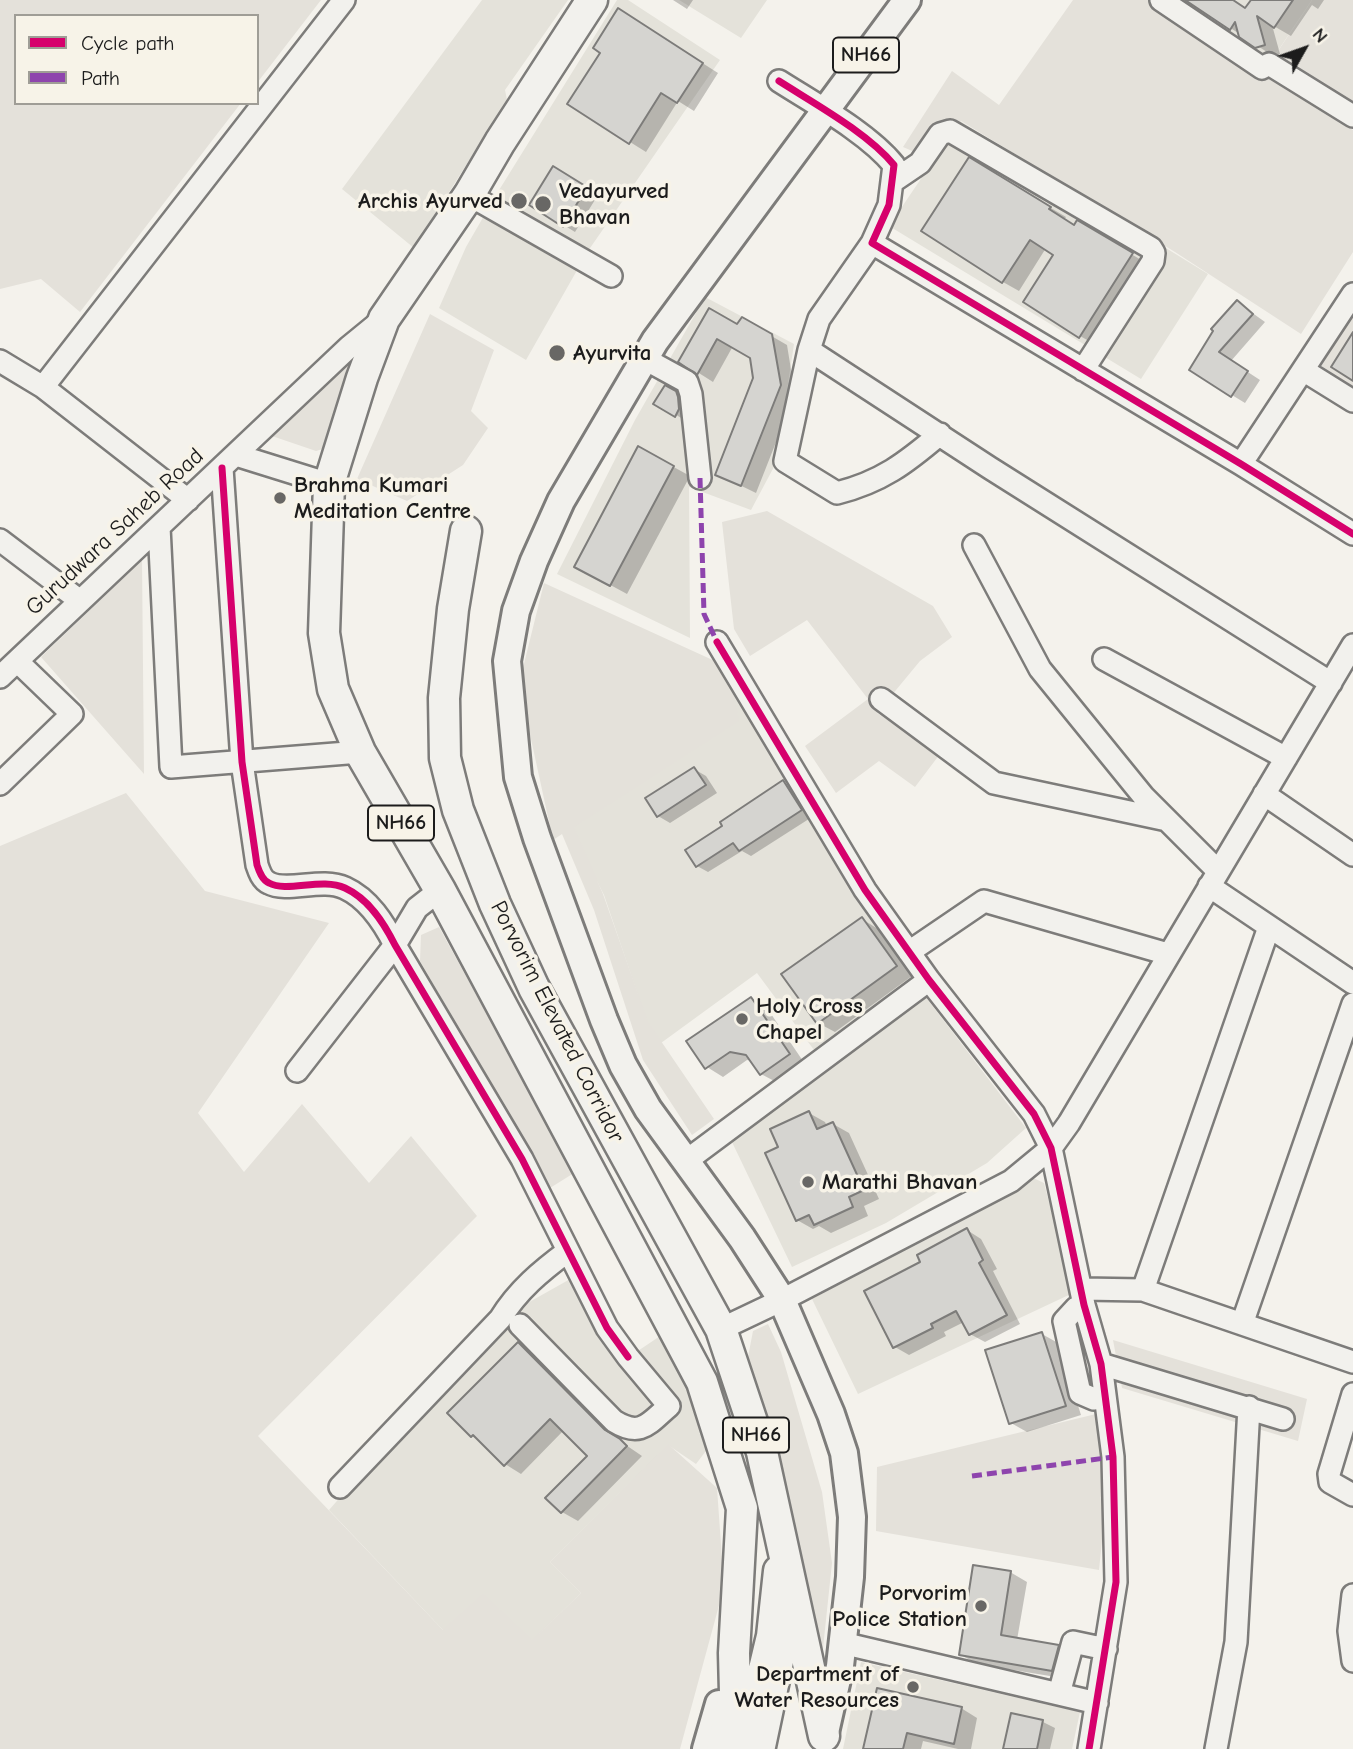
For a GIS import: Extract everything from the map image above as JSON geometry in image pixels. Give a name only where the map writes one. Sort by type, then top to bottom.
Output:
[{"type":"highway","name":"NH66","points":[[592,0],[469,195],[384,319],[362,378],[329,484],[324,633],[333,689],[360,752],[440,890],[702,1382],[742,1508],[733,1653],[736,1693],[722,1749]]},
{"type":"highway","name":"Porvorim Elevated Corridor","points":[[466,531],[453,608],[444,698],[446,758],[458,810],[495,904],[534,988],[721,1329]]},
{"type":"highway","name":"NH66","points":[[721,1329],[762,1452],[782,1543],[773,1623],[745,1749]]},
{"type":"highway","points":[[782,1543],[823,1743]]},
{"type":"main road","name":"NH66","points":[[782,1300],[743,1238],[648,1109],[623,1065],[537,838],[518,777],[507,660],[516,611],[534,561],[561,500],[655,341],[907,0]]},
{"type":"main road","points":[[782,1300],[831,1414],[844,1453],[852,1517],[850,1577],[842,1643],[823,1743]]},
{"type":"main road","points":[[706,1749],[733,1653]]},
{"type":"street","points":[[43,387],[344,0]]},
{"type":"street","points":[[1161,0],[1262,68],[1269,64],[1353,116]]},
{"type":"street","points":[[779,81],[884,153],[894,165],[889,205],[872,243],[819,319],[809,349],[785,461],[837,494],[864,487],[908,462],[940,434]]},
{"type":"street","points":[[892,182],[920,163],[940,134],[950,131],[1151,248],[1154,253],[1153,261],[1083,370]]},
{"type":"street","points":[[469,195],[611,276]]},
{"type":"street","points":[[872,243],[1353,534]]},
{"type":"street","points":[[1241,464],[1352,298]]},
{"type":"street","name":"Gurudwara Saheb Road","points":[[0,677],[349,347],[384,319]]},
{"type":"street","points":[[809,349],[1001,475],[1331,683]]},
{"type":"street","points":[[645,359],[687,382],[691,394],[700,478]]},
{"type":"street","points":[[0,361],[43,387],[188,500]]},
{"type":"street","points":[[1303,370],[1353,401]]},
{"type":"street","points":[[329,484],[229,461],[242,762],[260,874],[267,883],[279,886],[326,883],[345,888],[365,902],[383,921],[522,1159],[607,1328],[669,1406],[637,1430],[626,1429],[614,1421],[520,1325]]},
{"type":"street","points":[[159,527],[171,767],[360,752]]},
{"type":"street","points":[[0,540],[79,600]]},
{"type":"street","points":[[974,545],[1040,669],[1213,878],[1269,927],[1353,983]]},
{"type":"street","points":[[717,642],[865,890],[929,980],[1034,1114],[1051,1147],[1083,1297],[1101,1364],[1113,1457],[1116,1583],[1088,1749]]},
{"type":"street","points":[[721,1329],[1011,1181],[1051,1147],[1069,1123],[1353,645]]},
{"type":"street","points":[[1104,659],[1286,758]]},
{"type":"street","points":[[0,784],[72,715],[17,661]]},
{"type":"street","points":[[881,699],[994,783],[1167,820]]},
{"type":"street","points":[[1264,794],[1353,855]]},
{"type":"street","points":[[297,1071],[395,945],[417,908],[440,890]]},
{"type":"street","points":[[909,952],[984,901],[1168,954]]},
{"type":"street","points":[[1143,1290],[1269,927]]},
{"type":"street","points":[[686,1161],[929,980]]},
{"type":"street","points":[[1242,1324],[1353,1004]]},
{"type":"street","points":[[340,1486],[500,1319],[511,1301],[527,1284],[568,1251]]},
{"type":"street","points":[[1083,1297],[1143,1290],[1353,1362]]},
{"type":"street","points":[[1083,1297],[1064,1321],[1080,1393],[1094,1399],[1105,1396]]},
{"type":"street","points":[[1101,1364],[1283,1419]]},
{"type":"street","points":[[1353,1394],[1329,1474],[1330,1482],[1353,1495]]},
{"type":"street","points":[[1216,1749],[1236,1642],[1249,1408]]},
{"type":"street","points":[[1353,1595],[1349,1631],[1353,1661]]},
{"type":"street","points":[[764,1749],[783,1659],[781,1639],[773,1623]]},
{"type":"street","points":[[1059,1695],[1073,1642],[1106,1649]]},
{"type":"street","points":[[842,1643],[1097,1703]]},
{"type":"shaded area","points":[[0,0],[321,0],[259,80],[259,14],[14,14],[14,105],[239,105],[80,312],[41,279],[0,289]]},
{"type":"shaded area","points":[[482,0],[568,0],[505,90],[507,100],[414,248],[342,189]]},
{"type":"shaded area","points":[[617,0],[628,0],[720,60],[588,251],[526,360],[439,308],[466,247],[496,195]]},
{"type":"shaded area","points":[[679,0],[767,0],[741,38]]},
{"type":"shaded area","points":[[1073,0],[1152,0],[1353,130],[1353,252],[1301,334],[1175,252],[961,121],[933,160],[903,147],[952,71],[999,105]]},
{"type":"shaded area","points":[[1152,0],[1312,0],[1269,64]]},
{"type":"shaded area","points":[[1312,0],[1353,0],[1353,104],[1274,57]]},
{"type":"shaded area","points":[[960,121],[1208,274],[1141,379],[889,226]]},
{"type":"shaded area","points":[[705,297],[794,344],[776,463],[751,510],[689,487],[690,638],[557,574],[635,420]]},
{"type":"shaded area","points":[[1353,313],[1353,389],[1319,368]]},
{"type":"shaded area","points":[[430,314],[494,350],[471,411],[488,428],[463,465],[407,501],[357,479]]},
{"type":"shaded area","points":[[346,358],[357,364],[326,448],[316,451],[269,435]]},
{"type":"shaded area","points":[[767,511],[933,606],[952,637],[920,661],[877,713],[940,754],[915,787],[879,761],[836,793],[805,746],[868,699],[807,620],[750,656],[734,629],[722,522]]},
{"type":"shaded area","points":[[142,560],[144,774],[41,657]]},
{"type":"shaded area","points":[[544,583],[728,667],[739,721],[574,827],[603,894],[648,1022],[714,1119],[692,1135],[643,1060],[594,910],[562,834],[553,840],[519,684]]},
{"type":"shaded area","points":[[737,687],[861,897],[914,977],[814,1050],[757,973],[661,1043],[647,1022],[604,895],[560,809]]},
{"type":"shaded area","points":[[126,793],[205,891],[329,923],[198,1113],[244,1172],[302,1104],[369,1183],[411,1136],[477,1216],[258,1436],[443,1630],[483,1594],[532,1640],[581,1593],[550,1562],[668,1444],[717,1488],[724,1587],[680,1749],[0,1749],[0,846]]},
{"type":"shaded area","points":[[439,927],[574,1173],[550,1188],[420,961],[421,935]]},
{"type":"shaded area","points":[[925,996],[1026,1128],[987,1163],[886,1223],[792,1267],[731,1140]]},
{"type":"shaded area","points":[[1031,1177],[1044,1183],[1073,1293],[858,1394],[812,1299]]},
{"type":"shaded area","points":[[572,1278],[623,1361],[669,1330],[715,1439],[696,1464],[668,1445],[550,1562],[581,1593],[532,1641],[443,1630],[329,1510],[407,1421],[524,1305]]},
{"type":"shaded area","points":[[768,1324],[781,1352],[822,1492],[832,1563],[821,1667],[815,1666],[798,1541],[748,1357],[753,1331]]},
{"type":"shaded area","points":[[1113,1340],[1307,1399],[1298,1441],[1122,1388]]},
{"type":"shaded area","points":[[1096,1414],[1104,1453],[1105,1512],[1099,1570],[876,1531],[877,1467]]},
{"type":"shaded area","name":"Department of Water Resources","points":[[861,1662],[1080,1712],[1072,1749],[843,1749]]},
{"type":"building","points":[[1185,0],[1233,0],[1245,8],[1251,0],[1293,0],[1274,28],[1257,16],[1265,45],[1255,48],[1239,37],[1235,22],[1230,30]]},
{"type":"building","points":[[618,8],[703,63],[677,103],[661,93],[629,144],[567,104],[600,53],[593,48]]},
{"type":"building","points":[[969,157],[1051,207],[1049,209],[1074,225],[1077,220],[1133,253],[1079,338],[1023,302],[1053,255],[1030,240],[1002,283],[921,231]]},
{"type":"building","points":[[553,166],[587,187],[563,227],[529,205]]},
{"type":"building","points":[[1237,300],[1253,314],[1219,352],[1248,371],[1231,397],[1189,370],[1213,331],[1211,329]]},
{"type":"building","points":[[709,308],[737,324],[742,317],[772,334],[781,385],[741,486],[715,475],[753,378],[750,358],[717,339],[697,375],[678,362]]},
{"type":"building","points":[[1353,332],[1353,381],[1331,367]]},
{"type":"building","points":[[665,385],[676,391],[678,397],[679,409],[675,417],[653,404]]},
{"type":"building","points":[[638,446],[674,466],[610,586],[574,567]]},
{"type":"building","points":[[694,767],[706,785],[657,817],[645,798]]},
{"type":"building","points":[[783,780],[802,810],[739,851],[733,843],[696,867],[685,850],[722,826],[720,822]]},
{"type":"building","points":[[862,917],[897,966],[817,1024],[781,974]]},
{"type":"building","name":"Holy Cross Chapel","points":[[751,997],[790,1054],[760,1075],[746,1055],[730,1052],[705,1069],[686,1041]]},
{"type":"building","points":[[809,1111],[817,1129],[833,1122],[864,1190],[849,1197],[853,1207],[814,1225],[809,1215],[796,1221],[765,1153],[778,1147],[770,1129]]},
{"type":"building","points":[[967,1228],[983,1260],[979,1263],[1007,1315],[969,1335],[956,1311],[931,1324],[933,1328],[893,1348],[864,1291],[920,1262],[917,1255]]},
{"type":"building","points":[[1042,1332],[1066,1406],[1009,1424],[985,1350]]},
{"type":"building","points":[[518,1342],[605,1430],[627,1446],[561,1513],[545,1498],[587,1456],[550,1419],[504,1466],[447,1413]]},
{"type":"building","points":[[973,1565],[1011,1571],[1001,1635],[1059,1645],[1052,1671],[959,1655]]},
{"type":"building","points":[[877,1688],[962,1707],[954,1744],[907,1733],[903,1749],[863,1749]]},
{"type":"building","points":[[1011,1713],[1043,1720],[1037,1749],[1003,1749]]},
{"type":"marked path","points":[[700,478],[704,614],[717,642]]},
{"type":"marked path","points":[[972,1476],[1113,1457]]},
{"type":"cycle path","points":[[779,81],[856,130],[894,165],[889,205],[872,243],[1353,534]]},
{"type":"cycle path","points":[[222,468],[242,762],[260,873],[267,882],[276,886],[326,884],[345,888],[361,898],[375,912],[522,1159],[607,1328],[628,1357]]},
{"type":"cycle path","points":[[717,642],[865,890],[929,980],[1034,1114],[1051,1148],[1084,1305],[1101,1364],[1113,1457],[1116,1582],[1089,1749]]},
{"type":"place","name":"Archis Ayurved","points":[[519,201]]},
{"type":"place","name":"Vedayurved Bhavan","points":[[543,204]]},
{"type":"place","name":"Ayurvita","points":[[557,353]]},
{"type":"place","name":"Brahma Kumari Meditation Centre","points":[[280,498]]},
{"type":"place","name":"Holy Cross Chapel","points":[[742,1019]]},
{"type":"place","name":"Marathi Bhavan","points":[[808,1182]]},
{"type":"place","name":"Porvorim Police Station","points":[[981,1606]]},
{"type":"place","name":"Department of Water Resources","points":[[913,1687]]}]
